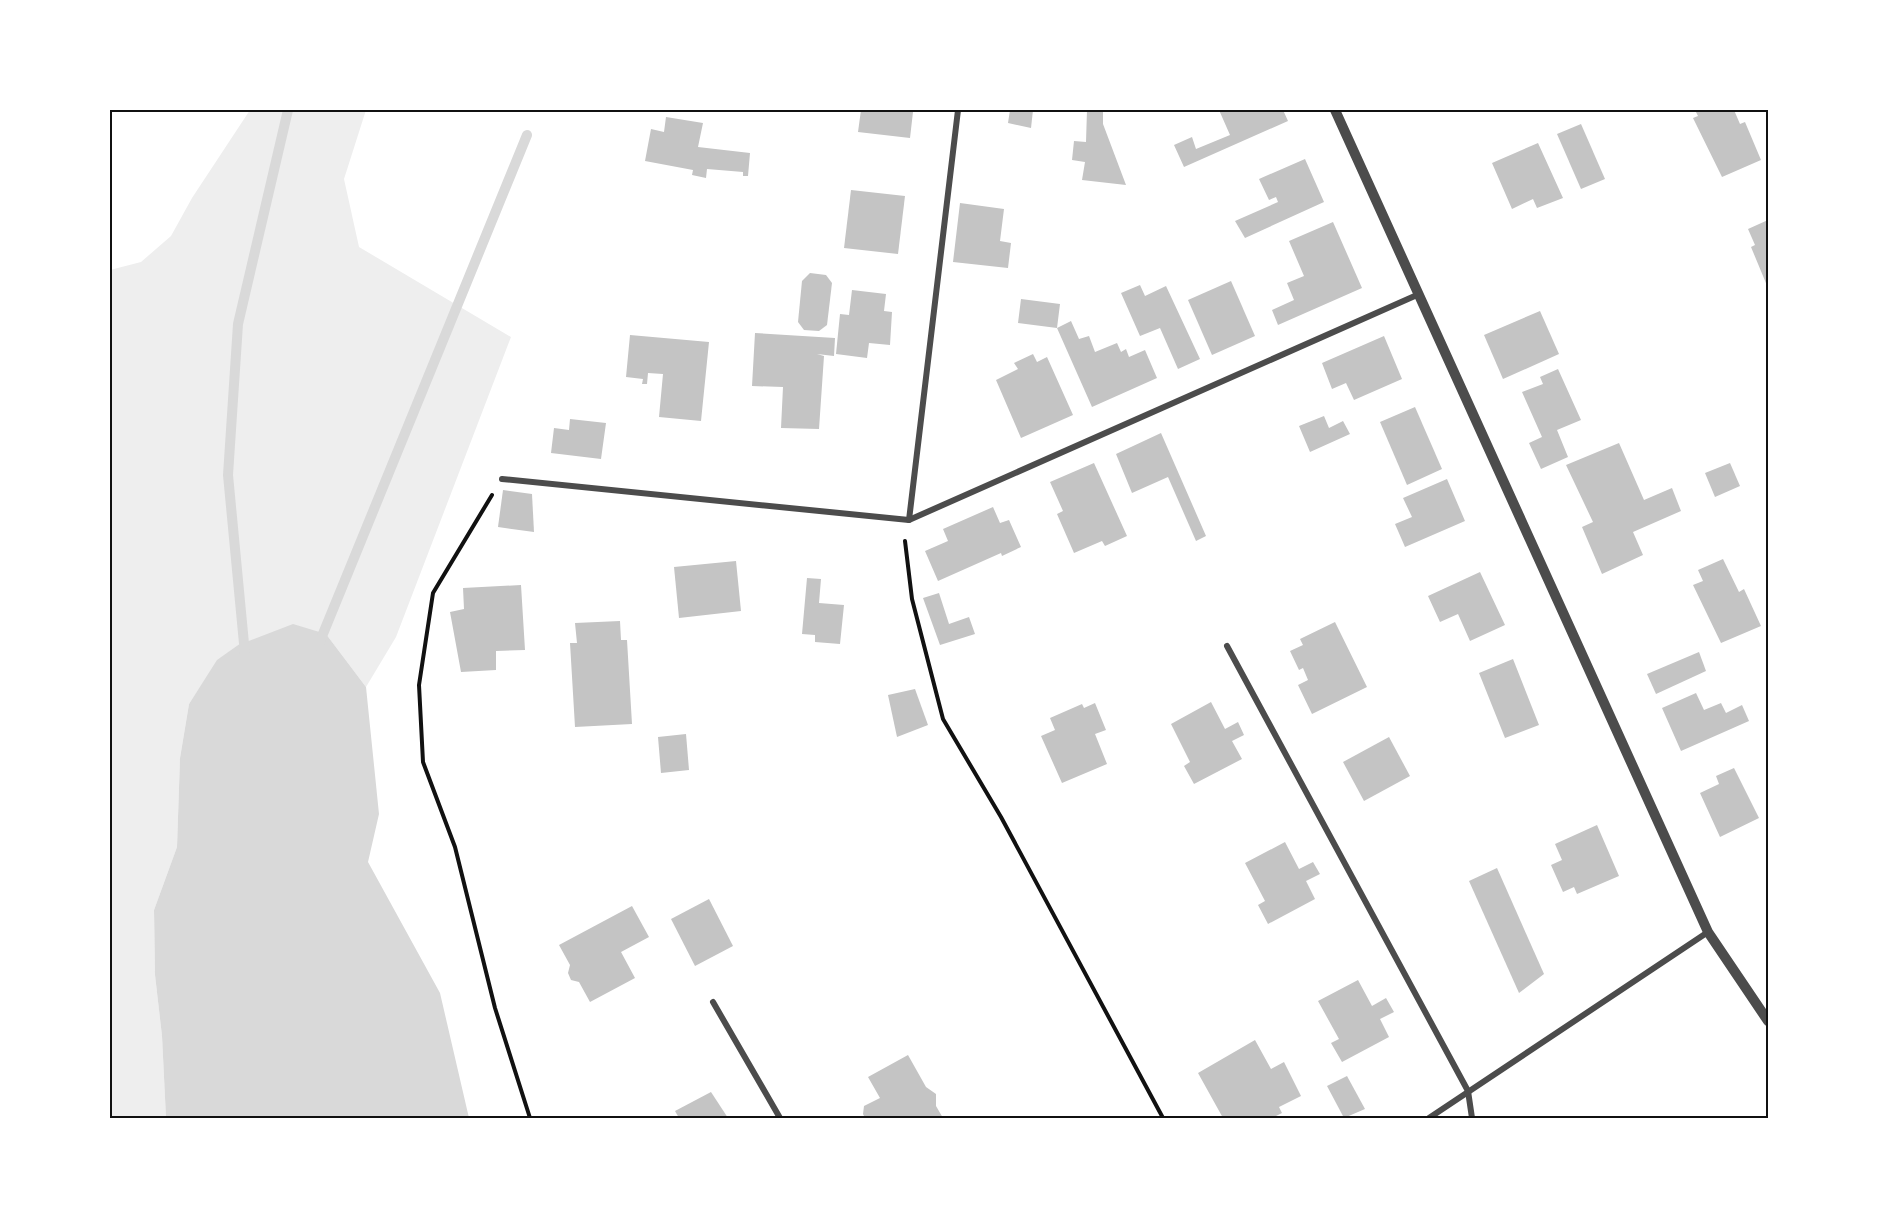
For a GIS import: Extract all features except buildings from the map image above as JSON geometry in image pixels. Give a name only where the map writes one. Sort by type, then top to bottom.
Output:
[{"type":"street","points":[[909,520],[958,110]]},
{"type":"street","points":[[1335,110],[1708,932],[1768,1021]]},
{"type":"street","points":[[502,479],[909,520],[1417,295]]},
{"type":"street","points":[[1227,646],[1468,1091],[1472,1119]]},
{"type":"street","points":[[1429,1119],[1708,932]]},
{"type":"street","points":[[713,1002],[780,1119]]},
{"type":"path","points":[[502,479],[433,593],[419,685],[423,762],[455,847],[495,1008],[530,1119]]},
{"type":"path","points":[[909,520],[904,542],[912,599],[943,719],[1001,817],[1163,1119]]},
{"type":"shaded area","points":[[250,110],[366,110],[344,179],[359,247],[511,337],[396,637],[366,687],[326,634],[238,645],[218,660],[189,704],[180,758],[177,847],[154,910],[155,975],[162,1036],[166,1118],[110,1118],[110,270],[141,262],[171,236],[192,198]]},
{"type":"shaded area","points":[[293,624],[326,634],[366,687],[379,814],[368,862],[440,993],[469,1118],[166,1118],[162,1036],[155,975],[154,910],[177,847],[180,758],[189,704],[217,660],[238,645]]},
{"type":"waterway","points":[[245,654],[228,475],[238,324],[288,110]]},
{"type":"waterway","points":[[318,646],[527,135]]}]
